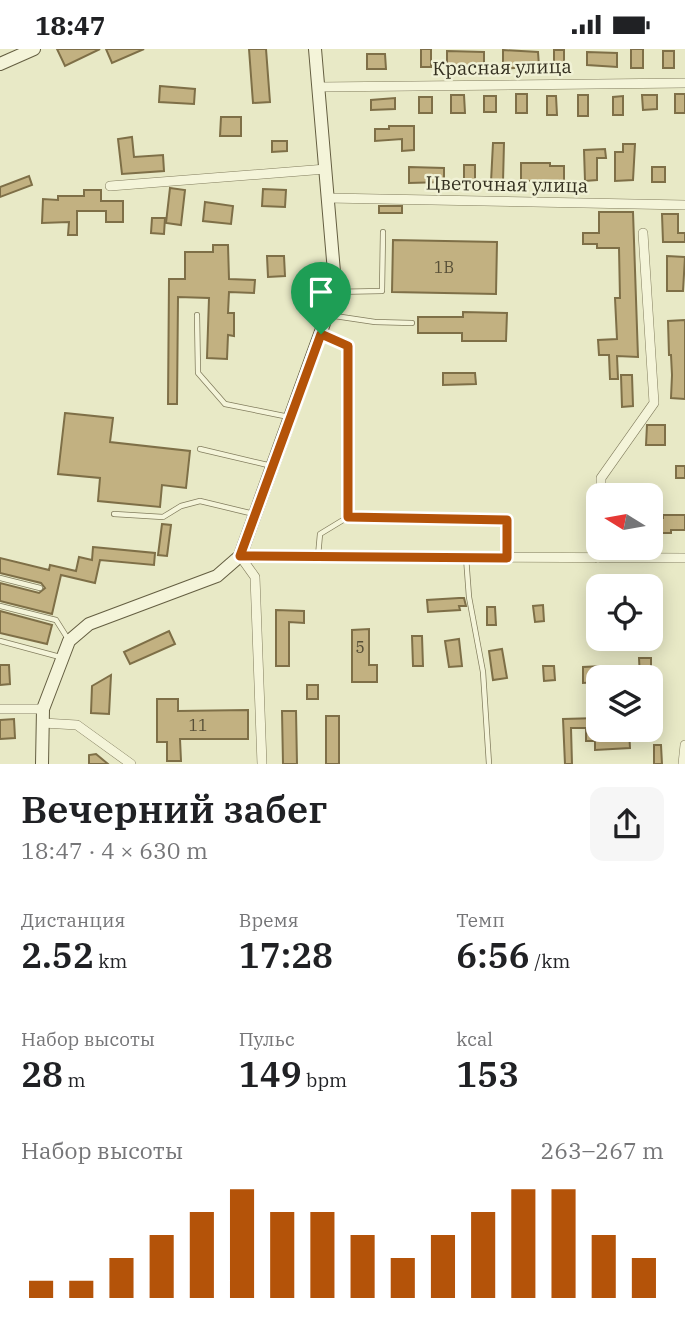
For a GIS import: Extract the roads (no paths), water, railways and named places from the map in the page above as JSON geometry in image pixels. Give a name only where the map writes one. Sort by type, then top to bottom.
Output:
[{"type":"main road","points":[[0,64],[34,49]]},
{"type":"main road","points":[[42,764],[43,709],[69,641],[89,624],[217,576],[240,556],[321,334],[334,272],[315,49]]},
{"type":"street","name":"Красная улица","points":[[318,87],[685,83]]},
{"type":"street","points":[[110,186],[326,169]]},
{"type":"street","name":"Цветочная улица","points":[[328,198],[685,205]]},
{"type":"street","points":[[601,483],[601,478],[654,403],[643,233]]},
{"type":"street","points":[[240,556],[586,558]]},
{"type":"street","points":[[240,556],[255,577],[261,764]]},
{"type":"street","points":[[663,558],[685,558]]},
{"type":"street","points":[[0,709],[43,709]]},
{"type":"street","points":[[43,723],[77,726],[89,731],[131,764]]},
{"type":"street","points":[[683,764],[685,745]]},
{"type":"lane","points":[[331,292],[382,291],[383,232]]},
{"type":"lane","points":[[198,315],[198,373],[225,404],[290,418]]},
{"type":"lane","points":[[327,315],[375,322],[412,323]]},
{"type":"lane","points":[[200,449],[272,466]]},
{"type":"lane","points":[[114,515],[163,517],[181,506],[200,501],[255,515]]},
{"type":"lane","points":[[318,557],[320,534],[348,517],[507,520],[507,558]]},
{"type":"lane","points":[[466,557],[469,597],[483,672],[489,764]]},
{"type":"lane","points":[[0,578],[40,588]]},
{"type":"lane","points":[[0,606],[56,620],[69,641]]},
{"type":"lane","points":[[0,641],[63,658]]}]
